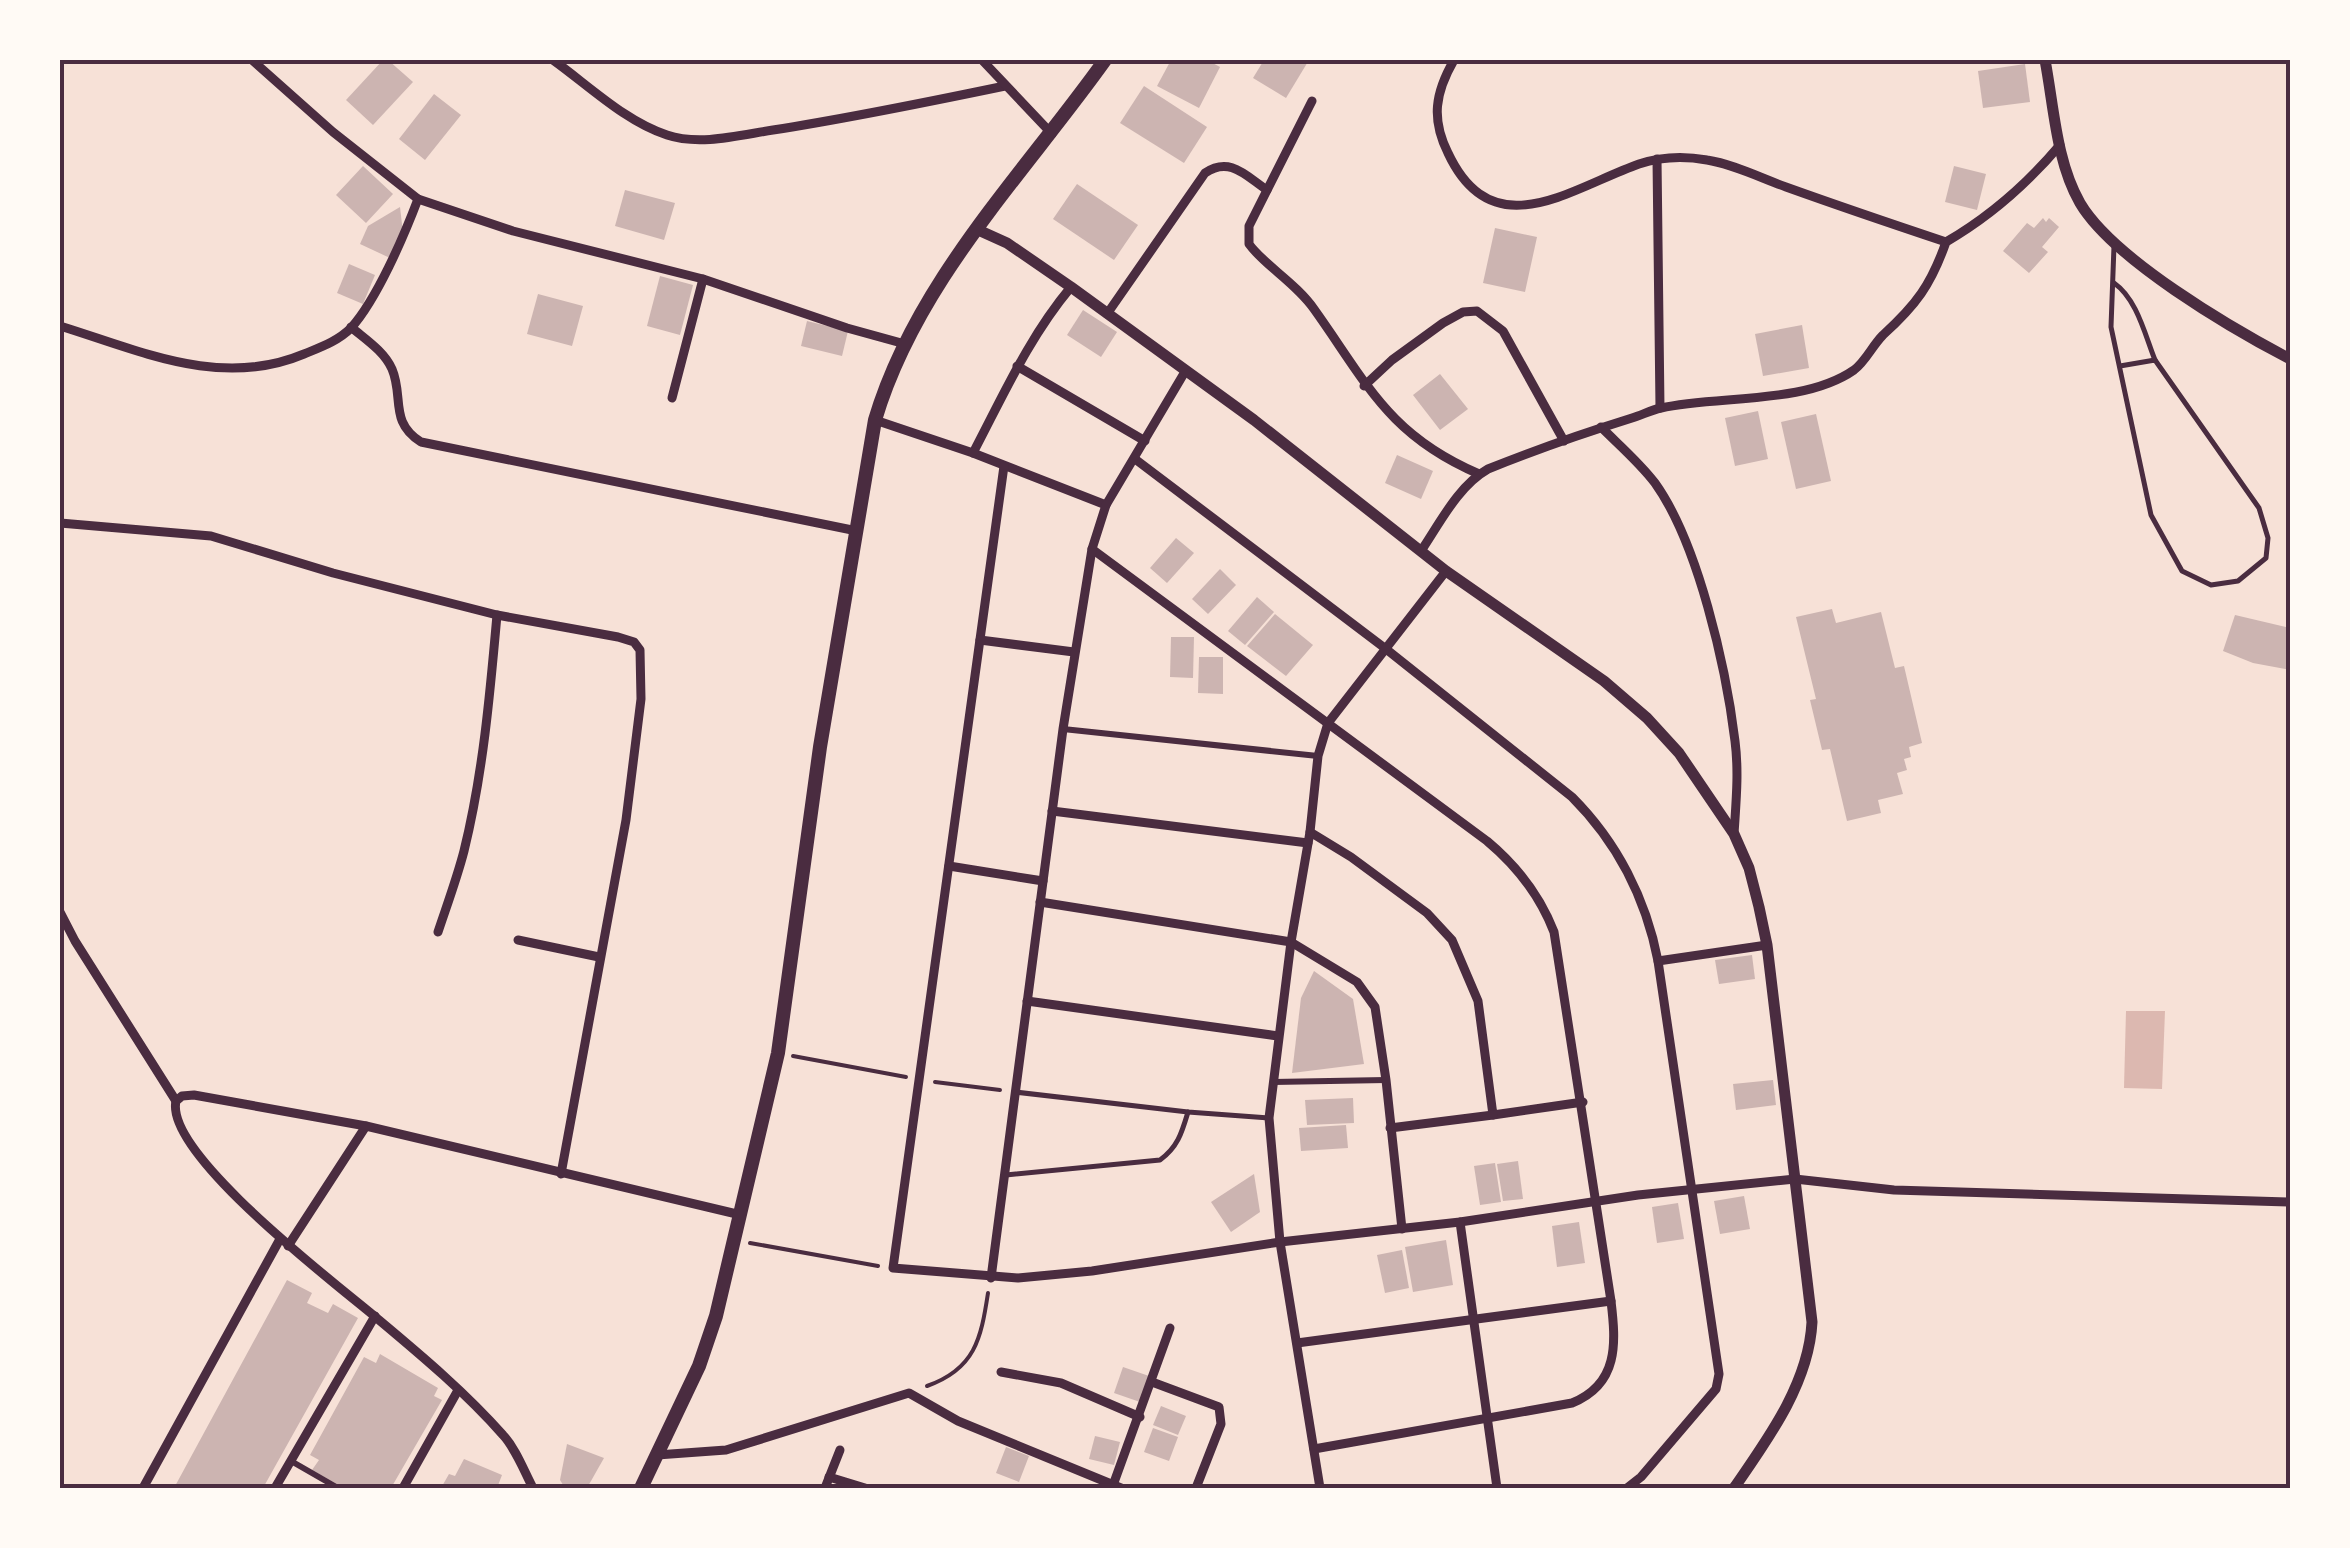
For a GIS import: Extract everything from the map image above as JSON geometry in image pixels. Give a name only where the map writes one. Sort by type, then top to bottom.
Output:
[{"type":"main road","points":[[641,1488],[699,1366],[742,1215],[778,1053],[820,747],[875,420],[888,378],[932,294],[976,229],[1105,60]]},
{"type":"street","points":[[252,60],[333,132],[418,199],[512,230],[703,279],[905,344]]},
{"type":"street","points":[[553,60],[644,124],[668,136],[687,139],[713,139],[864,116],[1005,86]]},
{"type":"street","points":[[982,60],[1052,134]]},
{"type":"street","points":[[1454,60],[1442,82],[1435,110],[1440,136],[1452,162],[1487,199],[1502,205],[1554,202],[1657,159],[1710,160],[1946,242]]},
{"type":"street","points":[[2045,60],[2060,145],[2079,200],[2094,223],[2144,268],[2290,359]]},
{"type":"street","points":[[1312,100],[1248,226],[1249,244],[1289,279],[1315,310],[1364,386],[1390,415],[1426,446],[1479,474]]},
{"type":"street","points":[[1421,551],[1456,498],[1479,474],[1660,408],[1796,391],[1858,368],[1880,338],[1905,317],[1921,296],[1946,242],[2006,200],[2033,177],[2060,145]]},
{"type":"street","points":[[1657,159],[1660,408]]},
{"type":"street","points":[[1107,314],[1205,173],[1221,165],[1229,166],[1266,190]]},
{"type":"street","points":[[60,326],[216,370],[286,362],[334,341],[352,327],[390,264],[418,199]]},
{"type":"street","points":[[976,229],[1006,243],[1071,287],[1186,370],[1446,572],[1577,662],[1647,718],[1702,784],[1734,834],[1749,868],[1767,945],[1808,1274],[1810,1350],[1802,1375],[1734,1488]]},
{"type":"street","points":[[672,398],[703,279]]},
{"type":"street","points":[[972,453],[1017,366],[1046,318],[1071,287]]},
{"type":"street","points":[[1364,386],[1443,323],[1462,312],[1478,311],[1503,330],[1564,441]]},
{"type":"street","points":[[352,327],[386,358],[394,371],[403,424],[408,434],[421,442],[858,531]]},
{"type":"street","points":[[1017,366],[1145,441]]},
{"type":"street","points":[[991,1278],[1063,730],[1092,549],[1106,505],[1186,370]]},
{"type":"street","points":[[875,420],[1106,505]]},
{"type":"street","points":[[1601,427],[1654,482],[1676,521],[1696,573],[1721,667],[1735,742],[1738,786],[1734,834]]},
{"type":"street","points":[[1135,459],[1386,649],[1582,807],[1608,842],[1644,904],[1658,960],[1716,1335],[1718,1384],[1627,1488]]},
{"type":"street","points":[[1004,466],[893,1268],[991,1278],[1092,1271],[1692,1188],[1795,1179],[1894,1190],[2290,1202]]},
{"type":"street","points":[[60,523],[212,536],[333,574],[496,615],[634,642],[640,650],[641,700],[626,820],[561,1174]]},
{"type":"street","points":[[1092,549],[1487,840],[1525,880],[1554,932],[1611,1301],[1615,1353],[1608,1369],[1587,1395],[1557,1407],[1314,1449]]},
{"type":"street","points":[[1320,1488],[1280,1242],[1270,1118],[1278,1036],[1318,756],[1328,723],[1446,572]]},
{"type":"street","points":[[438,932],[463,855],[476,797],[496,615]]},
{"type":"street","points":[[980,640],[1074,652]]},
{"type":"street","points":[[1063,730],[1318,756]]},
{"type":"street","points":[[1052,811],[1309,838],[1351,857],[1427,913],[1452,940],[1478,1001],[1493,1115]]},
{"type":"street","points":[[950,866],[1043,880]]},
{"type":"street","points":[[1040,902],[1291,942],[1356,982],[1370,997],[1386,1080],[1402,1228]]},
{"type":"street","points":[[60,912],[74,941],[176,1100],[176,1117],[212,1170],[284,1243],[375,1316],[506,1438],[533,1488]]},
{"type":"street","points":[[518,940],[599,957]]},
{"type":"street","points":[[1658,960],[1767,945]]},
{"type":"street","points":[[1027,1001],[1278,1036]]},
{"type":"street","points":[[1273,1082],[1386,1080]]},
{"type":"street","points":[[176,1100],[194,1096],[366,1126],[742,1215]]},
{"type":"street","points":[[1390,1128],[1582,1102]]},
{"type":"street","points":[[143,1488],[284,1243],[366,1126]]},
{"type":"street","points":[[1460,1222],[1497,1488]]},
{"type":"street","points":[[1297,1343],[1611,1301]]},
{"type":"street","points":[[275,1488],[375,1316]]},
{"type":"street","points":[[656,1455],[726,1450],[909,1393],[958,1421],[1115,1487],[1170,1328]]},
{"type":"street","points":[[1002,1372],[1061,1383],[1140,1417]]},
{"type":"street","points":[[1152,1382],[1219,1407],[1221,1424],[1196,1488]]},
{"type":"street","points":[[403,1488],[458,1392]]},
{"type":"street","points":[[825,1488],[840,1450]]},
{"type":"street","points":[[290,1460],[338,1488]]},
{"type":"street","points":[[830,1477],[865,1488]]},
{"type":"lane","points":[[2114,243],[2112,327],[2151,515],[2182,571],[2211,584],[2238,581],[2266,558],[2268,538],[2259,508],[2155,360],[2132,304],[2124,290],[2114,283]]},
{"type":"lane","points":[[2120,366],[2155,360]]},
{"type":"lane","points":[[1015,1092],[1270,1118]]},
{"type":"lane","points":[[1002,1176],[1160,1160],[1179,1140],[1188,1112]]},
{"type":"path","points":[[778,1053],[827,1062]]},
{"type":"path","points":[[736,1240],[893,1268]]},
{"type":"path","points":[[909,1393],[941,1381],[973,1354],[984,1324],[991,1278]]},
{"type":"shaded area","points":[[2126,1011],[2165,1011],[2162,1089],[2124,1088]]},
{"type":"building","points":[[383,60],[413,82],[373,125],[346,100]]},
{"type":"building","points":[[1171,60],[1207,60],[1220,67],[1199,108],[1157,86]]},
{"type":"building","points":[[1264,60],[1309,60],[1286,98],[1253,78]]},
{"type":"building","points":[[2025,64],[2030,102],[1983,108],[1978,71]]},
{"type":"building","points":[[1144,86],[1207,127],[1184,163],[1120,123]]},
{"type":"building","points":[[434,94],[461,115],[425,160],[399,139]]},
{"type":"building","points":[[363,166],[393,194],[366,223],[336,195]]},
{"type":"building","points":[[1954,166],[1986,174],[1977,210],[1945,202]]},
{"type":"building","points":[[1077,184],[1138,225],[1114,260],[1053,219]]},
{"type":"building","points":[[625,190],[675,203],[664,240],[615,226]]},
{"type":"building","points":[[400,207],[403,233],[390,258],[360,244],[368,226]]},
{"type":"building","points":[[2043,218],[2059,227],[2042,247],[2048,252],[2029,273],[2003,251],[2027,223],[2034,228]]},
{"type":"building","points":[[1495,228],[1537,237],[1525,292],[1483,283]]},
{"type":"building","points":[[349,264],[375,275],[363,304],[337,293]]},
{"type":"building","points":[[660,276],[693,285],[680,335],[647,326]]},
{"type":"building","points":[[538,294],[583,306],[572,346],[527,334]]},
{"type":"building","points":[[1083,310],[1117,332],[1101,357],[1067,335]]},
{"type":"building","points":[[807,321],[848,331],[842,356],[801,346]]},
{"type":"building","points":[[1802,325],[1809,368],[1763,376],[1755,334]]},
{"type":"building","points":[[1440,374],[1468,409],[1440,430],[1413,395]]},
{"type":"building","points":[[1758,411],[1768,459],[1735,466],[1725,418]]},
{"type":"building","points":[[1816,414],[1831,481],[1796,489],[1781,422]]},
{"type":"building","points":[[1397,455],[1433,471],[1421,499],[1385,483]]},
{"type":"building","points":[[1176,538],[1194,553],[1167,583],[1150,568]]},
{"type":"building","points":[[1220,569],[1236,585],[1208,614],[1192,599]]},
{"type":"building","points":[[1257,597],[1274,612],[1245,645],[1228,631]]},
{"type":"building","points":[[1832,609],[1836,623],[1881,612],[1895,668],[1904,666],[1922,743],[1909,747],[1911,757],[1904,759],[1907,770],[1897,773],[1903,794],[1878,800],[1881,813],[1847,821],[1830,749],[1822,750],[1810,700],[1816,699],[1796,617]]},
{"type":"building","points":[[1275,614],[1313,645],[1286,676],[1247,646]]},
{"type":"building","points":[[2235,615],[2290,628],[2290,670],[2253,663],[2223,651]]},
{"type":"building","points":[[1171,637],[1194,637],[1193,678],[1170,677]]},
{"type":"building","points":[[1199,657],[1223,657],[1223,694],[1198,693]]},
{"type":"building","points":[[1752,955],[1755,979],[1719,984],[1715,960]]},
{"type":"building","points":[[1314,971],[1353,999],[1364,1064],[1292,1073],[1301,998]]},
{"type":"building","points":[[1773,1080],[1776,1105],[1736,1110],[1733,1084]]},
{"type":"building","points":[[1353,1098],[1354,1123],[1307,1125],[1305,1100]]},
{"type":"building","points":[[1346,1125],[1348,1148],[1301,1151],[1299,1128]]},
{"type":"building","points":[[1518,1161],[1523,1199],[1503,1201],[1497,1164]]},
{"type":"building","points":[[1495,1163],[1501,1202],[1480,1205],[1474,1166]]},
{"type":"building","points":[[1254,1174],[1260,1212],[1231,1232],[1211,1202]]},
{"type":"building","points":[[1744,1196],[1750,1229],[1720,1234],[1714,1201]]},
{"type":"building","points":[[1678,1203],[1684,1239],[1657,1243],[1652,1207]]},
{"type":"building","points":[[1579,1222],[1585,1263],[1557,1267],[1552,1226]]},
{"type":"building","points":[[1446,1240],[1453,1285],[1413,1292],[1405,1247]]},
{"type":"building","points":[[1402,1250],[1409,1288],[1385,1293],[1377,1255]]},
{"type":"building","points":[[287,1280],[312,1293],[307,1303],[328,1313],[333,1304],[358,1318],[263,1488],[174,1488]]},
{"type":"building","points":[[380,1354],[438,1388],[434,1396],[442,1400],[391,1488],[344,1488],[312,1470],[319,1460],[310,1455],[364,1357],[376,1363]]},
{"type":"building","points":[[1123,1367],[1149,1376],[1140,1402],[1114,1393]]},
{"type":"building","points":[[1161,1406],[1186,1416],[1178,1435],[1153,1425]]},
{"type":"building","points":[[1153,1428],[1178,1437],[1169,1461],[1144,1452]]},
{"type":"building","points":[[1095,1436],[1120,1442],[1114,1465],[1089,1459]]},
{"type":"building","points":[[567,1444],[604,1458],[587,1488],[565,1488],[560,1480]]},
{"type":"building","points":[[1006,1447],[1029,1456],[1019,1482],[996,1473]]},
{"type":"building","points":[[464,1459],[502,1475],[497,1488],[441,1488],[449,1474],[455,1476]]}]
